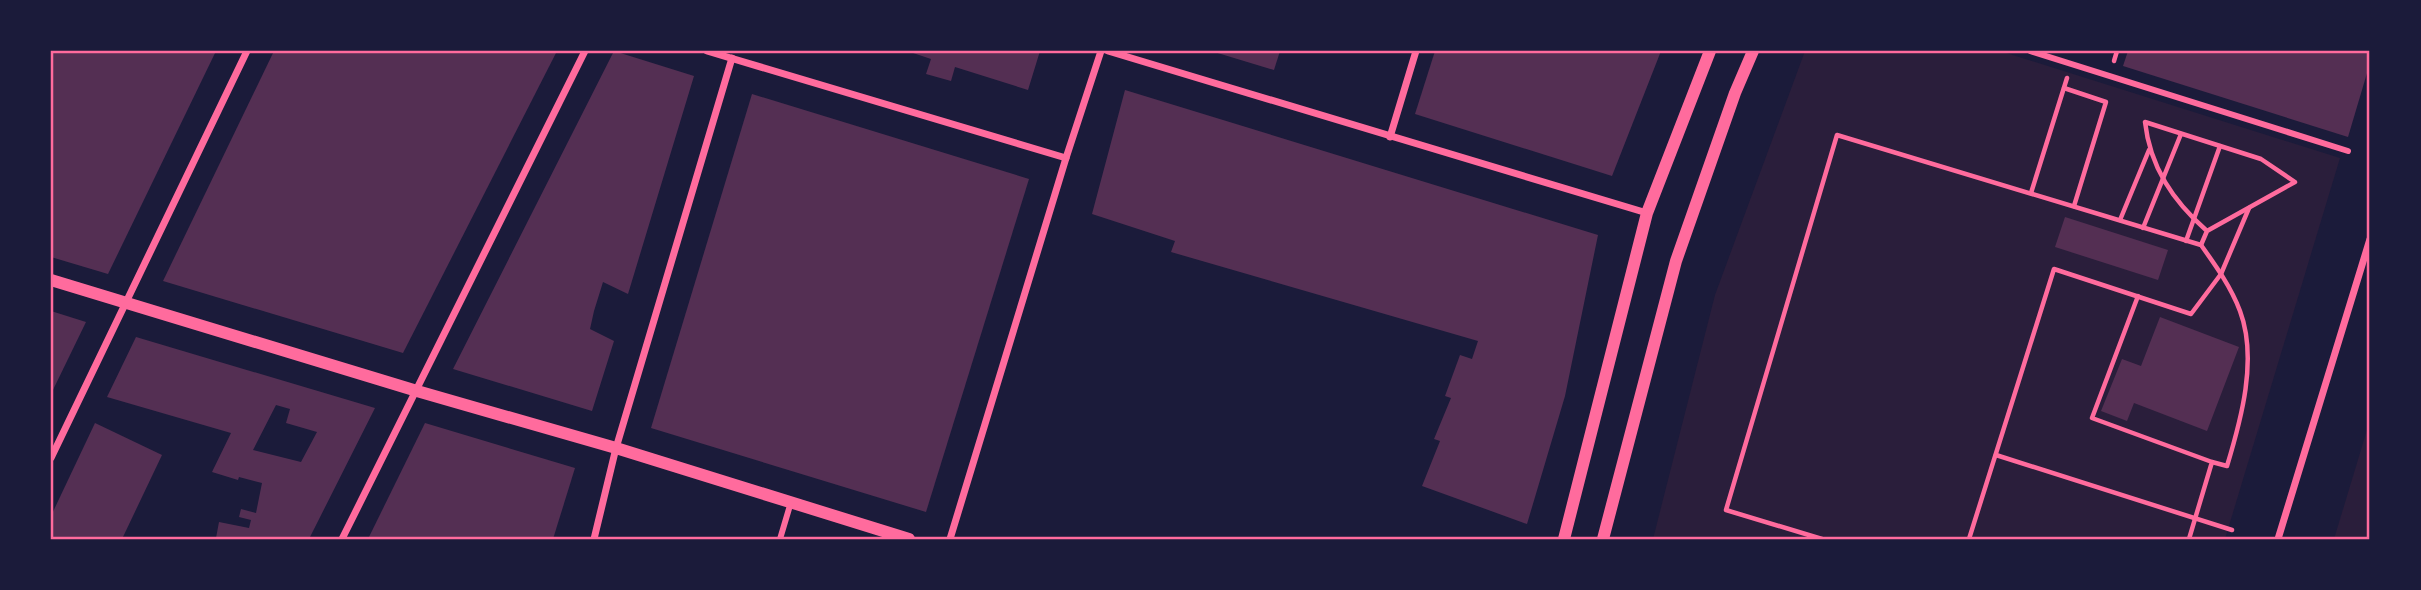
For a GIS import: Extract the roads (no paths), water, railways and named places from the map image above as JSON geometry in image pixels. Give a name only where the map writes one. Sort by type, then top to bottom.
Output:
[{"type":"street","points":[[51,458],[247,51]]},
{"type":"street","points":[[342,539],[585,51]]},
{"type":"street","points":[[707,51],[1066,158]]},
{"type":"street","points":[[950,539],[1101,51]]},
{"type":"street","points":[[1108,51],[1647,213]]},
{"type":"street","points":[[1390,137],[1416,51]]},
{"type":"street","points":[[1564,539],[1647,213],[1710,51]]},
{"type":"street","points":[[1603,539],[1676,261],[1735,93],[1753,51]]},
{"type":"street","points":[[2030,51],[2348,151]]},
{"type":"street","points":[[594,539],[616,448],[732,58]]},
{"type":"street","points":[[2278,539],[2370,239]]},
{"type":"street","points":[[51,280],[416,391],[616,448],[909,539]]},
{"type":"street","points":[[780,539],[791,502]]}]
